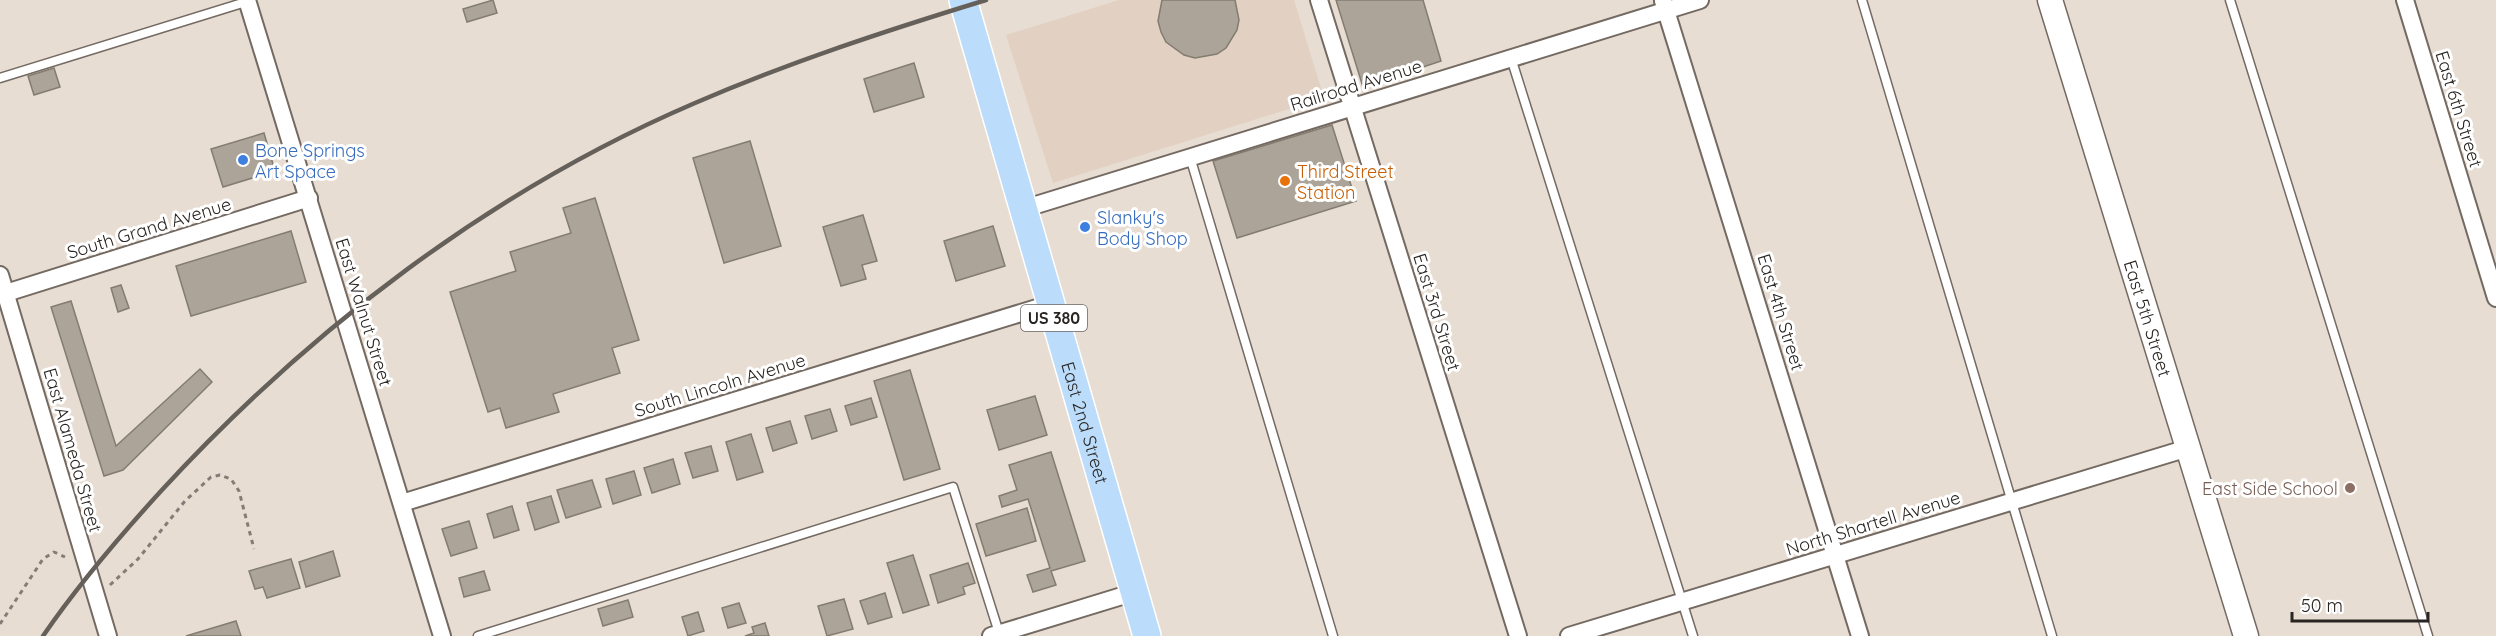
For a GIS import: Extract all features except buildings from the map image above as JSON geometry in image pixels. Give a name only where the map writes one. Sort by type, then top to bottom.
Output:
[{"type":"main road","name":"East 2nd Street","points":[[963,0],[1148,636]]},
{"type":"street","name":"East Walnut Street","points":[[249,0],[442,636]]},
{"type":"street","name":"East 3rd Street","points":[[1320,0],[1518,636]]},
{"type":"street","name":"Railroad Avenue","points":[[1023,208],[1511,58],[1664,5],[1701,0]]},
{"type":"street","name":"East 5th Street","points":[[2050,0],[2246,636]]},
{"type":"street","name":"East 6th Street","points":[[2405,0],[2496,298]]},
{"type":"street","name":"East 4th Street","points":[[1664,5],[1860,636]]},
{"type":"street","name":"South Grand Avenue","points":[[3,294],[309,198]]},
{"type":"street","name":"East Alameda Street","points":[[0,275],[3,294],[108,636]]},
{"type":"street","name":"South Lincoln Avenue","points":[[402,503],[1050,304]]},
{"type":"street","name":"North Shartell Avenue","points":[[1569,636],[2188,448]]},
{"type":"street","points":[[997,635],[1135,592]]},
{"type":"lane","points":[[0,78],[249,0]]},
{"type":"lane","points":[[1862,0],[2010,502],[2052,636]]},
{"type":"lane","points":[[2230,0],[2428,636]]},
{"type":"lane","points":[[1511,58],[1693,636]]},
{"type":"lane","points":[[1190,157],[1333,636]]},
{"type":"lane","points":[[478,636],[953,487],[997,635]]},
{"type":"path","points":[[96,591],[119,578],[185,501],[211,477],[220,475],[231,479],[239,491],[254,549]]},
{"type":"path","points":[[0,624],[44,559],[54,552],[61,554],[69,561]]},
{"type":"shaded area","points":[[1119,0],[1294,0],[1324,98],[1053,183],[1006,35]]},
{"type":"railway","points":[[43,636],[70,598],[114,544],[218,431],[342,320],[408,269],[476,221],[620,138],[695,103],[839,47],[986,0]]},
{"type":"place","name":"Bone Springs Art Space","points":[[243,160]]},
{"type":"place","name":"Third Street Station","points":[[1285,181]]},
{"type":"place","name":"Slanky's Body Shop","points":[[1085,227]]},
{"type":"place","name":"East Side School","points":[[2350,488]]}]
